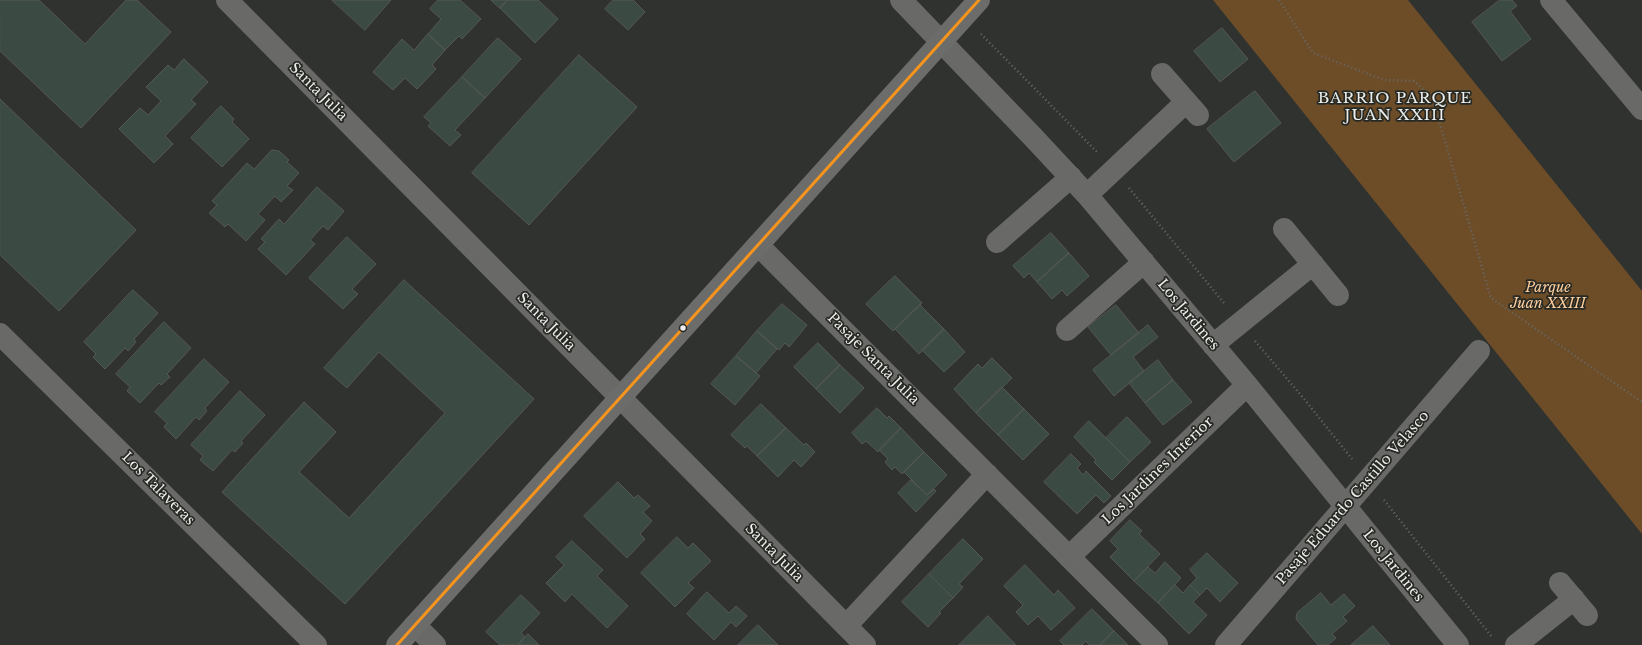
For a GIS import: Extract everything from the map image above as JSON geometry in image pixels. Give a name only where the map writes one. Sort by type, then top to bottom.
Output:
[{"type":"main road","points":[[396,645],[979,0]]},
{"type":"street","name":"Santa Julia","points":[[227,0],[865,645]]},
{"type":"street","name":"Los Jardines","points":[[901,0],[1087,195],[1247,385],[1458,645]]},
{"type":"street","points":[[1551,0],[1642,109]]},
{"type":"street","points":[[1087,195],[1113,169],[1192,109],[1162,74]]},
{"type":"street","points":[[997,242],[1071,177]]},
{"type":"street","points":[[1284,229],[1338,295]]},
{"type":"street","name":"Pasaje Santa Julia","points":[[758,245],[1157,645]]},
{"type":"street","points":[[1067,330],[1144,262]]},
{"type":"street","points":[[1213,345],[1313,264]]},
{"type":"street","name":"Los Talaveras","points":[[0,334],[316,645]]},
{"type":"street","name":"Pasaje Eduardo Castillo Velasco","points":[[1226,645],[1479,352]]},
{"type":"street","name":"Los Jardines Interior","points":[[1069,557],[1247,385]]},
{"type":"street","points":[[846,626],[987,474]]},
{"type":"street","points":[[1516,645],[1574,599]]},
{"type":"street","points":[[415,625],[435,645]]},
{"type":"path","points":[[1279,0],[1312,53],[1384,80],[1414,82],[1432,96],[1491,298],[1642,402]]},
{"type":"path","points":[[978,31],[1113,169],[1305,400],[1494,639]]},
{"type":"green space","name":"Parque Juan XXIII","points":[[1213,0],[1408,0],[1642,291],[1642,534]]},
{"type":"building","points":[[0,0],[39,0],[85,44],[126,0],[137,0],[171,32],[81,128],[0,51]]},
{"type":"building","points":[[332,0],[391,0],[365,30]]},
{"type":"building","points":[[438,0],[460,0],[481,19],[462,39],[459,36],[445,50],[428,34],[441,19],[430,9]]},
{"type":"building","points":[[491,0],[508,0],[500,8]]},
{"type":"building","points":[[508,0],[538,0],[558,19],[535,43],[500,8]]},
{"type":"building","points":[[613,0],[633,0],[645,12],[628,30],[605,9]]},
{"type":"building","points":[[1500,0],[1512,0],[1517,6],[1510,11],[1531,39],[1502,61],[1472,22]]},
{"type":"building","points":[[1222,28],[1248,59],[1220,82],[1194,51]]},
{"type":"building","points":[[428,34],[445,50],[432,65],[436,69],[417,89],[405,78],[393,90],[373,72],[402,39],[414,50]]},
{"type":"building","points":[[498,38],[521,59],[485,98],[462,77]]},
{"type":"building","points":[[579,55],[637,107],[529,225],[472,173]]},
{"type":"building","points":[[184,59],[208,82],[191,100],[196,104],[165,136],[173,144],[154,163],[119,129],[140,108],[148,115],[161,101],[146,87],[168,65],[174,70]]},
{"type":"building","points":[[462,77],[485,98],[455,130],[461,135],[450,146],[428,126],[431,123],[424,117]]},
{"type":"building","points":[[1255,91],[1281,123],[1234,162],[1207,129]]},
{"type":"building","points":[[0,99],[136,230],[59,311],[0,255]]},
{"type":"building","points":[[221,106],[234,119],[232,122],[249,139],[222,167],[191,138]]},
{"type":"building","points":[[272,150],[279,151],[289,160],[287,162],[299,173],[287,186],[293,190],[281,202],[275,196],[258,214],[265,220],[246,241],[228,224],[225,227],[209,213],[217,205],[212,201],[247,163],[254,169]]},
{"type":"building","points":[[317,187],[344,211],[328,230],[323,226],[310,240],[315,244],[286,275],[258,249],[265,242],[261,239],[279,219],[284,224]]},
{"type":"building","points":[[1051,233],[1069,253],[1037,282],[1029,273],[1024,278],[1013,266]]},
{"type":"building","points":[[347,237],[376,264],[352,289],[358,294],[343,309],[309,278]]},
{"type":"building","points":[[1069,253],[1089,276],[1067,296],[1062,290],[1052,299],[1037,282]]},
{"type":"building","points":[[895,276],[922,303],[893,331],[866,304]]},
{"type":"building","points":[[404,280],[534,399],[345,604],[222,492],[304,402],[336,432],[299,472],[349,518],[445,413],[379,352],[347,388],[324,368]]},
{"type":"building","points":[[133,290],[158,313],[134,339],[136,342],[128,351],[125,348],[105,369],[93,357],[96,354],[84,342]]},
{"type":"building","points":[[782,304],[807,325],[789,347],[785,343],[779,350],[757,331]]},
{"type":"building","points":[[920,305],[944,329],[919,354],[895,329]]},
{"type":"building","points":[[1116,305],[1139,333],[1111,355],[1088,327]]},
{"type":"building","points":[[164,322],[191,348],[167,374],[170,377],[161,385],[159,383],[140,403],[127,391],[130,387],[116,374]]},
{"type":"building","points":[[1148,325],[1158,337],[1133,357],[1144,371],[1114,396],[1093,370]]},
{"type":"building","points":[[944,329],[965,352],[944,372],[922,350]]},
{"type":"building","points":[[757,331],[777,349],[756,373],[736,356]]},
{"type":"building","points":[[818,343],[840,365],[816,389],[794,367]]},
{"type":"building","points":[[736,356],[760,376],[735,405],[711,384]]},
{"type":"building","points":[[992,358],[1012,378],[976,413],[954,389],[978,364],[982,368]]},
{"type":"building","points":[[204,359],[229,382],[205,408],[207,411],[199,420],[196,417],[176,439],[164,427],[167,423],[155,412]]},
{"type":"building","points":[[1158,360],[1173,380],[1145,403],[1129,383]]},
{"type":"building","points":[[840,365],[864,388],[840,413],[816,389]]},
{"type":"building","points":[[1173,380],[1192,402],[1163,425],[1145,403]]},
{"type":"building","points":[[1002,387],[1024,409],[998,435],[976,413]]},
{"type":"building","points":[[240,391],[265,415],[241,441],[243,443],[235,452],[232,450],[213,471],[200,460],[203,456],[191,445]]},
{"type":"building","points":[[761,404],[786,428],[757,456],[747,446],[745,448],[731,435]]},
{"type":"building","points":[[877,408],[887,418],[889,416],[901,428],[878,452],[866,441],[862,444],[852,433]]},
{"type":"building","points":[[1024,409],[1049,434],[1023,460],[998,435]]},
{"type":"building","points":[[1127,417],[1151,442],[1130,462],[1106,438]]},
{"type":"building","points":[[1089,421],[1130,462],[1112,480],[1094,462],[1096,460],[1074,437]]},
{"type":"building","points":[[786,428],[804,445],[806,443],[815,452],[801,467],[794,460],[778,477],[757,456]]},
{"type":"building","points":[[901,428],[924,452],[902,474],[895,467],[892,470],[885,462],[888,459],[879,450]]},
{"type":"building","points":[[924,452],[947,475],[927,495],[904,472]]},
{"type":"building","points":[[1071,454],[1081,464],[1077,468],[1083,475],[1086,471],[1111,496],[1104,503],[1096,495],[1077,514],[1044,482]]},
{"type":"building","points":[[911,480],[927,495],[934,489],[936,491],[916,512],[898,493]]},
{"type":"building","points":[[618,482],[634,498],[638,495],[650,506],[643,512],[652,521],[640,534],[645,539],[627,558],[584,516]]},
{"type":"building","points":[[1130,520],[1142,531],[1139,534],[1160,554],[1134,581],[1110,557],[1118,549],[1110,541]]},
{"type":"building","points":[[677,537],[688,548],[693,543],[711,561],[688,583],[694,588],[675,607],[641,573]]},
{"type":"building","points":[[963,539],[983,559],[959,584],[963,587],[953,598],[929,574]]},
{"type":"building","points":[[572,541],[603,570],[597,576],[628,606],[607,628],[572,594],[565,602],[546,583],[564,565],[556,557]]},
{"type":"building","points":[[1207,553],[1238,583],[1220,602],[1207,588],[1200,595],[1190,585],[1197,578],[1190,570]]},
{"type":"building","points":[[1165,562],[1181,578],[1158,603],[1134,581],[1148,567],[1155,573]]},
{"type":"building","points":[[1025,565],[1054,595],[1058,590],[1075,608],[1051,630],[1038,616],[1028,625],[1016,612],[1023,605],[1004,586]]},
{"type":"building","points":[[929,574],[953,598],[939,612],[941,613],[928,627],[902,602]]},
{"type":"building","points":[[1175,585],[1183,593],[1190,585],[1200,595],[1193,602],[1207,615],[1189,634],[1158,603]]},
{"type":"building","points":[[707,592],[729,613],[736,606],[747,616],[736,627],[731,622],[714,640],[687,614]]},
{"type":"building","points":[[1321,593],[1331,605],[1344,594],[1355,606],[1343,617],[1347,621],[1332,634],[1336,638],[1328,645],[1318,645],[1296,619],[1297,613]]},
{"type":"building","points":[[521,595],[540,613],[521,633],[525,637],[518,645],[500,645],[486,632]]},
{"type":"building","points":[[1092,609],[1114,631],[1100,645],[1089,645],[1086,641],[1082,645],[1064,645],[1060,641]]},
{"type":"building","points":[[988,616],[1016,645],[959,645]]},
{"type":"building","points":[[758,625],[778,645],[738,645]]},
{"type":"building","points":[[1373,626],[1390,645],[1351,645]]},
{"type":"building","points":[[1114,631],[1128,645],[1100,645]]},
{"type":"building","points":[[528,634],[539,645],[518,645]]},
{"type":"transit line","points":[[397,645],[979,0]]},
{"type":"district","name":"BARRIO PARQUE JUAN XXIII","points":[[1395,108]]}]
